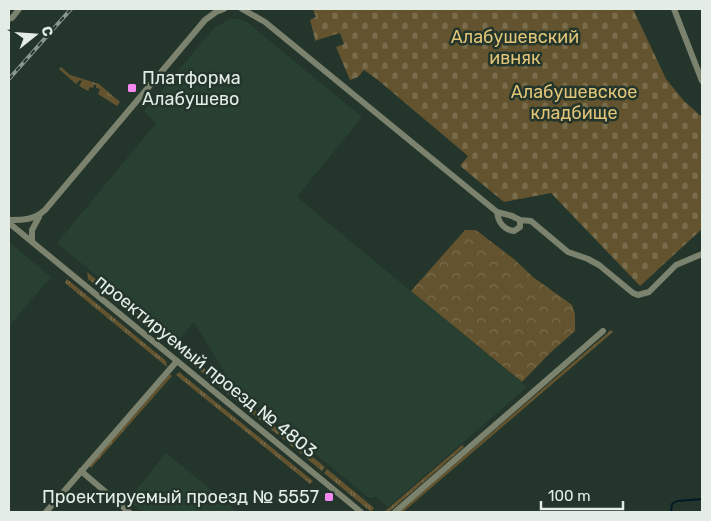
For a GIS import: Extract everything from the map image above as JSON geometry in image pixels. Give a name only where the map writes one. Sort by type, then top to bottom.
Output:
[{"type":"street","points":[[9,19],[19,9]]},
{"type":"street","points":[[32,242],[34,225],[45,210],[205,20],[224,9]]},
{"type":"street","points":[[242,9],[264,22],[497,212],[520,220],[531,221],[568,252],[600,265],[633,293],[638,295],[649,292],[676,265],[702,254]]},
{"type":"street","points":[[674,9],[702,82]]},
{"type":"street","points":[[9,221],[34,218],[45,210]]},
{"type":"street","points":[[497,212],[497,219],[510,231],[520,227],[520,220]]},
{"type":"street","name":"проектируемый проезд № 4803","points":[[9,221],[360,512]]},
{"type":"street","points":[[394,512],[603,331]]},
{"type":"street","points":[[46,512],[177,361]]},
{"type":"street","points":[[81,471],[129,512]]},
{"type":"shaded area","points":[[230,19],[247,22],[362,117],[297,197],[527,387],[388,507],[376,497],[369,498],[220,376],[224,371],[194,322],[177,342],[57,243],[156,123],[144,111],[215,27]]},
{"type":"shaded area","points":[[9,242],[51,277],[9,326]]},
{"type":"shaded area","points":[[166,453],[238,512],[143,512],[128,500]]},
{"type":"green space","name":"Алабушевское кладбище","points":[[313,9],[633,9],[666,79],[684,101],[702,117],[702,229],[640,286],[551,193],[504,202],[460,166],[468,156],[378,80],[364,70],[358,77],[350,80],[336,47],[344,44],[340,33],[314,41],[310,20],[316,17]]},
{"type":"green space","points":[[61,67],[70,75],[99,84],[120,102],[117,106],[98,94],[100,89],[96,88],[96,85],[93,88],[90,87],[88,91],[79,86],[82,81],[80,80],[76,84],[59,69]]},
{"type":"green space","points":[[465,230],[476,230],[515,260],[533,277],[572,305],[575,314],[575,331],[551,352],[522,382],[411,291]]},
{"type":"green space","points":[[87,272],[164,335],[162,337],[156,335],[96,286],[88,279]]},
{"type":"green space","points":[[67,279],[166,361],[167,367],[65,283]]},
{"type":"green space","points":[[611,330],[613,332],[403,512],[399,512]]},
{"type":"green space","points":[[191,358],[325,467],[322,471],[188,361]]},
{"type":"green space","points":[[179,372],[313,481],[310,484],[176,375]]},
{"type":"green space","points":[[170,374],[172,376],[91,468],[89,466]]},
{"type":"green space","points":[[462,445],[464,447],[389,512],[384,512]]},
{"type":"green space","points":[[327,469],[374,508],[371,512],[324,473]]},
{"type":"waterway","points":[[671,512],[672,504],[677,501],[702,499]]},
{"type":"railway","points":[[9,79],[71,9]]},
{"type":"place","name":"Платформа Алабушево","points":[[132,88]]},
{"type":"place","name":"Проектируемый проезд № 5557","points":[[329,497]]},
{"type":"park label","name":"Алабушевский ивняк","points":[[515,47]]}]
